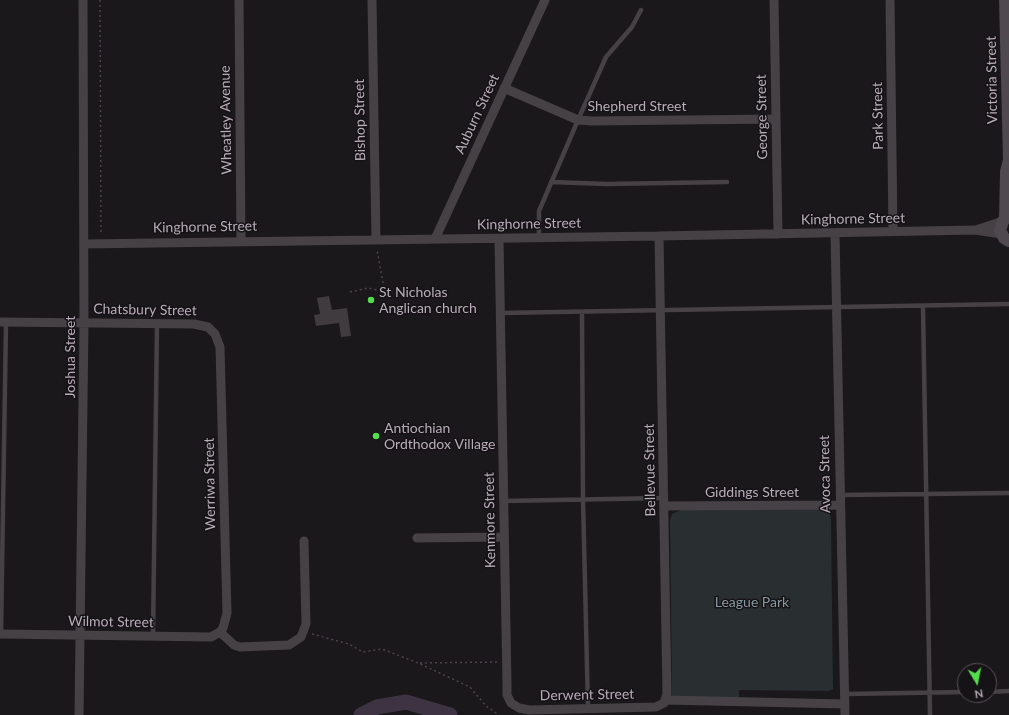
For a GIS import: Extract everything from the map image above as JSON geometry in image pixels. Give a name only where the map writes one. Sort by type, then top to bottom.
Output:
[{"type":"main road","name":"Victoria Street","points":[[1005,0],[1009,160],[1006,172],[1006,218],[1001,225],[1007,241]]},
{"type":"street","name":"Joshua Street","points":[[79,715],[82,635],[84,323],[83,0]]},
{"type":"street","name":"Wheatley Avenue","points":[[239,0],[241,240]]},
{"type":"street","name":"Bishop Street","points":[[372,0],[376,240]]},
{"type":"street","name":"Auburn Street","points":[[434,239],[545,0]]},
{"type":"street","name":"George Street","points":[[774,0],[778,234]]},
{"type":"street","name":"Park Street","points":[[890,0],[893,232]]},
{"type":"street","name":"Shepherd Street","points":[[504,88],[578,120],[592,122],[776,119]]},
{"type":"street","name":"Kinghorne Street","points":[[84,244],[241,240],[499,239],[975,230],[1006,218]]},
{"type":"street","name":"Kinghorne Street","points":[[975,230],[1007,241]]},
{"type":"street","name":"Avoca Street","points":[[835,233],[845,715]]},
{"type":"street","name":"Bellevue Street","points":[[659,236],[668,684],[664,701]]},
{"type":"street","name":"Kenmore Street","points":[[499,239],[506,662],[508,695],[511,703]]},
{"type":"street","name":"Chatsbury Street","points":[[3,322],[202,325],[212,330],[215,334]]},
{"type":"street","name":"Werriwa Street","points":[[215,334],[220,347],[227,613],[226,624],[220,632]]},
{"type":"street","name":"Giddings Street","points":[[664,502],[840,505]]},
{"type":"street","points":[[417,538],[504,538]]},
{"type":"street","points":[[220,632],[234,645],[245,647],[289,645],[298,640],[304,632],[306,624],[304,541]]},
{"type":"street","name":"Wilmot Street","points":[[0,634],[206,637],[220,632]]},
{"type":"street","name":"Derwent Street","points":[[511,703],[519,708],[529,710],[646,708],[656,707],[664,701],[845,704]]},
{"type":"lane","points":[[539,238],[539,211],[606,56],[632,27],[641,10]]},
{"type":"lane","points":[[551,182],[607,184],[727,182]]},
{"type":"lane","points":[[500,313],[923,307],[1009,304]]},
{"type":"lane","points":[[923,307],[930,715]]},
{"type":"lane","points":[[582,312],[588,709]]},
{"type":"lane","points":[[0,634],[3,322]]},
{"type":"lane","points":[[153,636],[158,324]]},
{"type":"lane","points":[[840,495],[1009,493]]},
{"type":"lane","points":[[504,501],[584,499],[664,502]]},
{"type":"lane","points":[[997,692],[1009,691]]},
{"type":"lane","points":[[845,694],[957,692]]},
{"type":"path","points":[[100,0],[101,233]]},
{"type":"path","points":[[350,292],[368,288],[377,290],[384,288],[377,250]]},
{"type":"path","points":[[304,632],[349,644],[363,652],[382,649],[418,663],[470,687],[486,706],[499,715]]},
{"type":"path","points":[[418,663],[506,662]]},
{"type":"green space","name":"League Park","points":[[821,508],[829,511],[831,519],[833,689],[829,691],[739,690],[739,699],[672,697],[670,520],[672,514],[681,510]]},
{"type":"building","points":[[329,296],[332,310],[347,308],[351,336],[341,337],[339,323],[316,326],[314,315],[320,314],[317,298]]},
{"type":"waterway","points":[[361,715],[377,707],[406,702],[450,715]]},
{"type":"place","name":"St Nicholas Anglican church","points":[[371,300]]},
{"type":"place","name":"Antiochian Ordthodox Village","points":[[376,436]]}]
